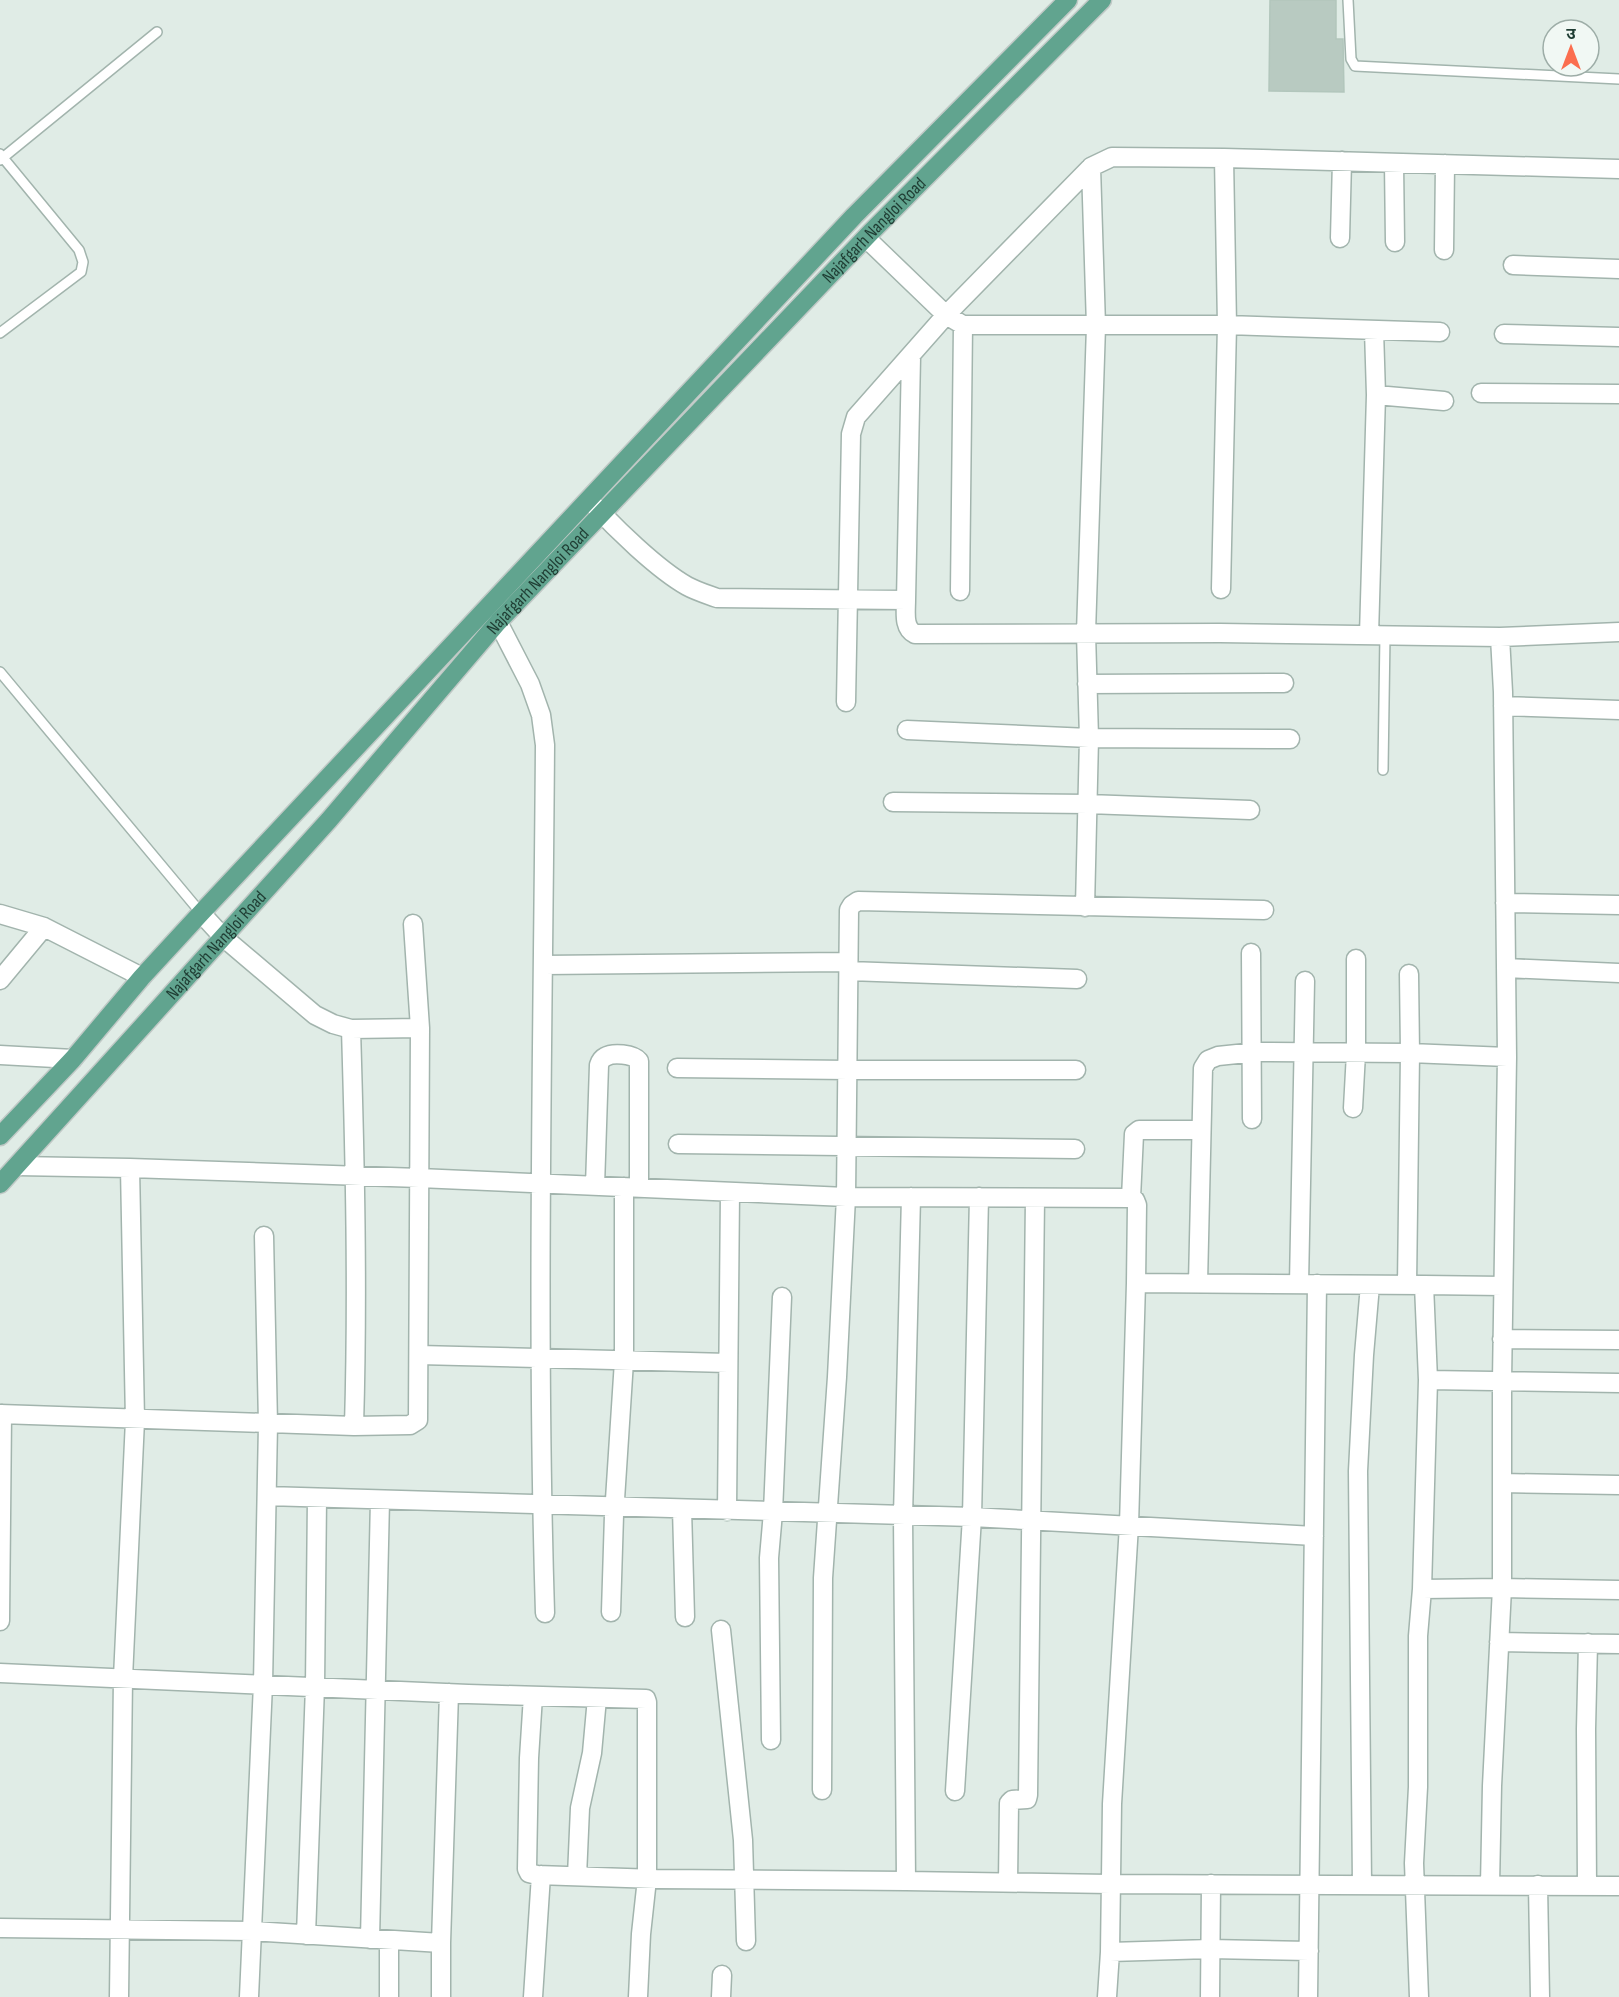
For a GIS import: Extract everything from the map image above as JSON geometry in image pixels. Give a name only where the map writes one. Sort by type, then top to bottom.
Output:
[{"type":"main road","name":"Najafgarh Nangloi Road","points":[[0,1136],[73,1059],[142,976],[854,216],[1068,0]]},
{"type":"main road","name":"Najafgarh Nangloi Road","points":[[0,1184],[329,820],[498,622],[866,238],[1102,0]]},
{"type":"street","points":[[846,702],[851,434],[856,417],[946,315],[1091,167],[1112,157],[1619,169]]},
{"type":"street","points":[[1221,589],[1227,325],[1224,158]]},
{"type":"street","points":[[1340,238],[1342,161]]},
{"type":"street","points":[[1394,163],[1395,242]]},
{"type":"street","points":[[1444,249],[1445,164]]},
{"type":"street","points":[[1085,907],[1089,738],[1086,633],[1096,326],[1091,167]]},
{"type":"street","points":[[866,238],[946,315],[963,325],[1227,325],[1440,332]]},
{"type":"street","points":[[1513,265],[1619,268]]},
{"type":"street","points":[[960,591],[963,325]]},
{"type":"street","points":[[1374,330],[1377,635]]},
{"type":"street","points":[[1504,334],[1619,337]]},
{"type":"street","points":[[911,357],[906,600],[907,627],[915,634],[1086,633],[1500,637],[1619,632]]},
{"type":"street","points":[[1481,393],[1619,394]]},
{"type":"street","points":[[1376,395],[1444,401]]},
{"type":"street","points":[[588,499],[654,562],[684,585],[717,598],[906,600]]},
{"type":"street","points":[[498,622],[530,684],[541,716],[544,735],[541,1184],[542,1505],[545,1613]]},
{"type":"street","points":[[1490,1886],[1492,1786],[1502,1588],[1502,1381],[1507,1057],[1503,706],[1500,637]]},
{"type":"street","points":[[1087,684],[1284,683]]},
{"type":"street","points":[[1503,706],[1619,710]]},
{"type":"street","points":[[907,730],[1089,738],[1290,739]]},
{"type":"street","points":[[893,802],[1088,804],[1250,810]]},
{"type":"street","points":[[822,1790],[823,1578],[846,1197],[849,910],[858,901],[1264,910]]},
{"type":"street","points":[[1505,903],[1619,904]]},
{"type":"street","points":[[201,913],[223,937],[315,1015],[333,1024],[351,1029],[420,1028]]},
{"type":"street","points":[[0,914],[44,927],[142,976]]},
{"type":"street","points":[[0,1621],[1,1414],[354,1426],[410,1425],[418,1420],[420,1028],[413,924]]},
{"type":"street","points":[[0,980],[44,927]]},
{"type":"street","points":[[1251,952],[1252,1119]]},
{"type":"street","points":[[1353,1108],[1356,1053],[1356,959]]},
{"type":"street","points":[[544,964],[848,966],[1077,979]]},
{"type":"street","points":[[1506,968],[1619,973]]},
{"type":"street","points":[[1409,974],[1415,1285],[1428,1380],[1422,1589],[1418,1636],[1418,1787],[1414,1863],[1419,1997]]},
{"type":"street","points":[[1299,1284],[1305,981]]},
{"type":"street","points":[[351,1029],[356,1177],[354,1426]]},
{"type":"street","points":[[1198,1283],[1203,1068],[1208,1060],[1218,1056],[1252,1053],[1410,1053],[1507,1057]]},
{"type":"street","points":[[0,1055],[73,1059]]},
{"type":"street","points":[[596,1186],[599,1065],[606,1056],[636,1057],[639,1061],[611,1612]]},
{"type":"street","points":[[677,1068],[1076,1070]]},
{"type":"street","points":[[1131,1198],[1134,1134],[1136,1132],[1139,1130],[1201,1130]]},
{"type":"street","points":[[678,1144],[1075,1149]]},
{"type":"street","points":[[17,1166],[419,1178],[846,1197],[1035,1197],[1131,1198],[1135,1200],[1137,1205],[1136,1283],[1129,1525],[1112,1804],[1110,1952],[1107,1997]]},
{"type":"street","points":[[119,1997],[123,1678],[135,1420],[130,1168]]},
{"type":"street","points":[[727,1511],[730,1192]]},
{"type":"street","points":[[906,1881],[903,1516],[911,1197]]},
{"type":"street","points":[[955,1791],[972,1517],[979,1197]]},
{"type":"street","points":[[1008,1882],[1009,1803],[1012,1800],[1027,1799],[1028,1795],[1035,1197]]},
{"type":"street","points":[[249,1997],[263,1684],[267,1496],[264,1236]]},
{"type":"street","points":[[1136,1283],[1503,1286]]},
{"type":"street","points":[[1308,1997],[1317,1284]]},
{"type":"street","points":[[1362,1885],[1358,1471],[1370,1285]]},
{"type":"street","points":[[771,1740],[769,1558],[782,1298]]},
{"type":"street","points":[[1503,1339],[1619,1340]]},
{"type":"street","points":[[419,1355],[728,1363]]},
{"type":"street","points":[[1428,1380],[1619,1383]]},
{"type":"street","points":[[1503,1484],[1619,1485]]},
{"type":"street","points":[[267,1496],[972,1517],[1314,1536]]},
{"type":"street","points":[[306,1935],[315,1686],[317,1498]]},
{"type":"street","points":[[370,1939],[380,1500]]},
{"type":"street","points":[[682,1509],[685,1617]]},
{"type":"street","points":[[1422,1589],[1619,1590]]},
{"type":"street","points":[[722,1630],[743,1840],[746,1941]]},
{"type":"street","points":[[1499,1642],[1619,1644]]},
{"type":"street","points":[[1587,1886],[1588,1643]]},
{"type":"street","points":[[0,1673],[646,1700],[647,1879],[638,1997]]},
{"type":"street","points":[[441,1997],[449,1693]]},
{"type":"street","points":[[533,1696],[529,1758],[527,1869],[529,1873],[647,1879],[1619,1886]]},
{"type":"street","points":[[577,1876],[580,1808],[592,1753],[597,1698]]},
{"type":"street","points":[[532,1997],[541,1875]]},
{"type":"street","points":[[1210,1997],[1211,1884]]},
{"type":"street","points":[[1538,1886],[1540,1997]]},
{"type":"street","points":[[0,1929],[252,1931],[441,1943]]},
{"type":"street","points":[[389,1940],[389,1997]]},
{"type":"street","points":[[1110,1952],[1210,1949],[1309,1951]]},
{"type":"street","points":[[722,1975],[722,1997]]},
{"type":"lane","points":[[1348,0],[1354,66],[1619,79]]},
{"type":"lane","points":[[0,333],[81,272],[83,262],[79,249],[1,157],[157,32]]},
{"type":"lane","points":[[1377,635],[1383,770]]},
{"type":"lane","points":[[0,672],[201,913]]},
{"type":"building","points":[[1270,0],[1336,0],[1336,39],[1343,39],[1344,92],[1269,91]]}]
